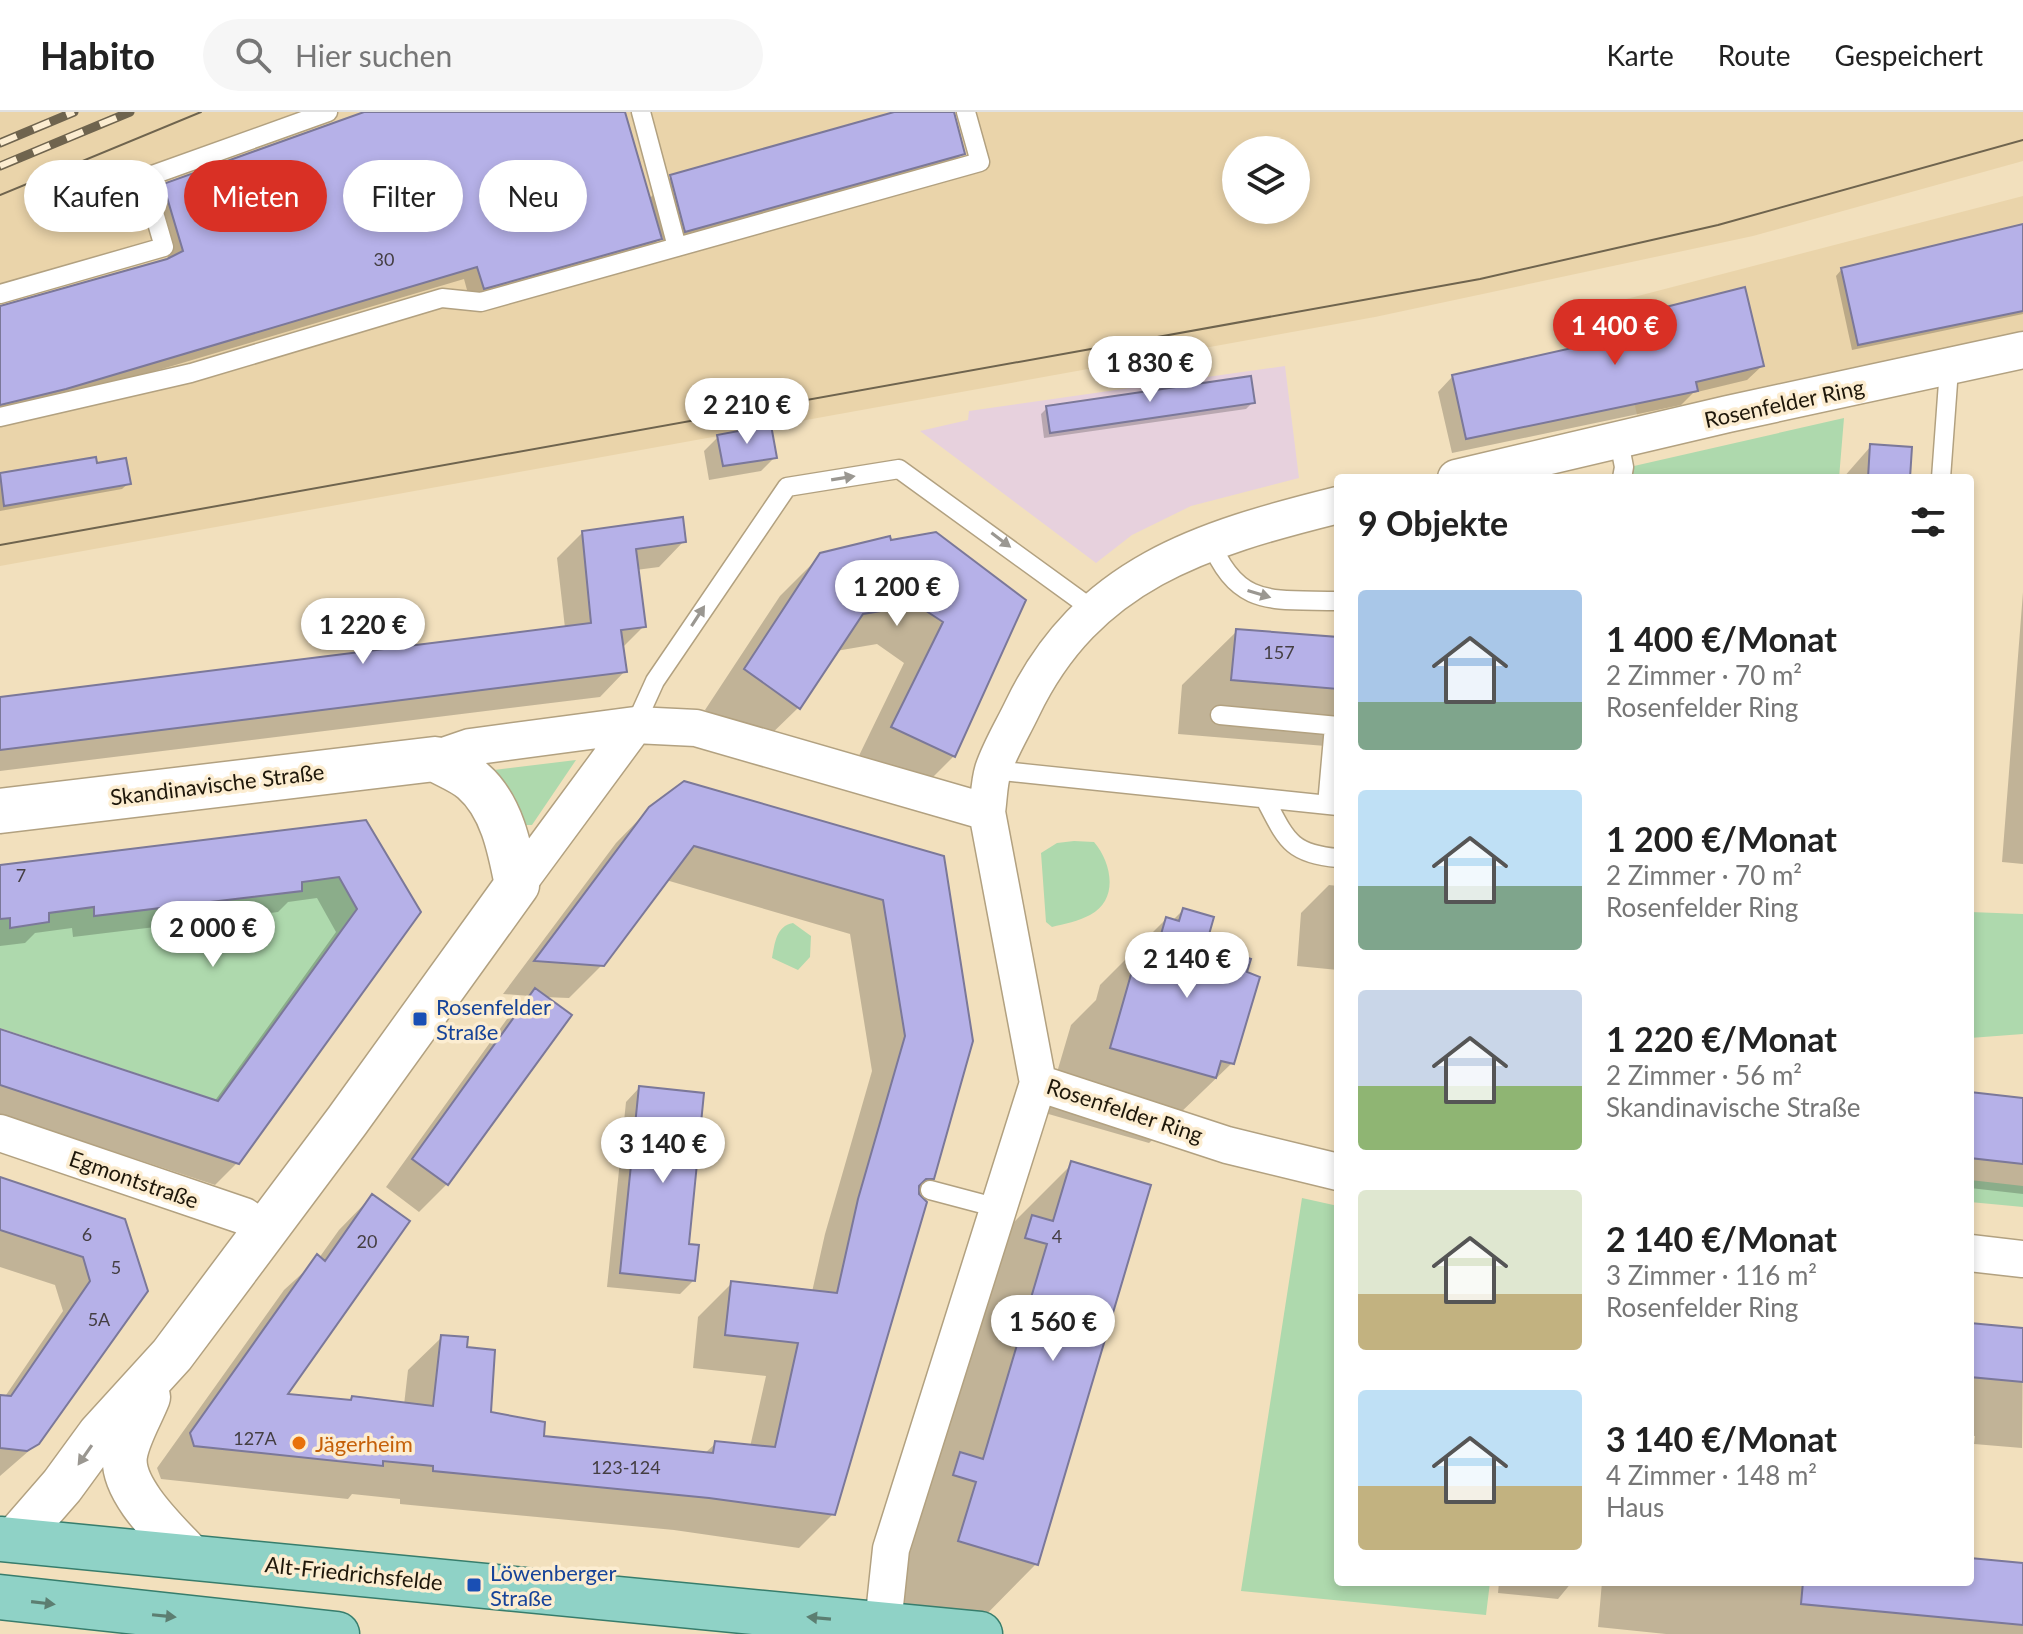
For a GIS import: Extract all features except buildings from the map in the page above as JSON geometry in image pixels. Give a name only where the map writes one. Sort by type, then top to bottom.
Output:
[{"type":"main road","name":"Alt-Friedrichsfelde","points":[[8,1540],[980,1634]]},
{"type":"main road","points":[[0,1597],[337,1634]]},
{"type":"street","name":"Rosenfelder Ring","points":[[1474,474],[1728,414],[1949,369],[2023,350]]},
{"type":"street","name":"Rosenfelder Ring","points":[[1334,506],[1210,540],[1142,572],[1092,609],[1063,641],[1037,678],[993,770],[987,812],[1038,1083],[1227,1145],[1334,1171]]},
{"type":"street","name":"Skandinavische Straße","points":[[0,811],[435,759],[470,747],[635,725]]},
{"type":"street","points":[[8,1540],[62,1486],[100,1434],[156,1376],[635,725],[696,728],[987,812]]},
{"type":"street","points":[[435,759],[473,781],[494,809],[510,847],[517,885]]},
{"type":"street","points":[[883,1624],[891,1549],[1038,1083]]},
{"type":"street","name":"Egmontstraße","points":[[0,1133],[244,1216],[265,1231]]},
{"type":"street","points":[[1974,1253],[2023,1259]]},
{"type":"street","points":[[156,1376],[125,1455],[127,1473],[137,1495],[190,1557]]},
{"type":"lane","points":[[0,294],[164,247],[144,178],[328,112]]},
{"type":"lane","points":[[641,112],[677,247]]},
{"type":"lane","points":[[0,417],[191,373],[442,298],[481,302],[980,162],[966,112]]},
{"type":"lane","points":[[1941,474],[1949,369]]},
{"type":"lane","points":[[1619,441],[1623,474]]},
{"type":"lane","points":[[635,725],[655,681],[769,509],[787,487],[899,469],[1092,609]]},
{"type":"lane","points":[[1210,540],[1220,566],[1239,588],[1274,599],[1334,601]]},
{"type":"lane","points":[[1220,715],[1334,726]]},
{"type":"lane","points":[[993,770],[1333,806],[1334,779]]},
{"type":"lane","points":[[1265,799],[1281,832],[1299,851],[1334,857]]},
{"type":"lane","points":[[930,1190],[998,1208]]},
{"type":"shaded area","points":[[0,112],[2023,112],[2023,161],[1753,236],[1375,317],[0,566]]},
{"type":"shaded area","points":[[2023,196],[2023,335],[1639,423],[1611,303]]},
{"type":"shaded area","points":[[1285,366],[1299,478],[1191,506],[1132,535],[1096,563],[920,431],[968,420],[969,411]]},
{"type":"green space","points":[[1844,418],[1839,474],[1632,474],[1634,466]]},
{"type":"green space","points":[[576,760],[532,825],[522,825],[486,771]]},
{"type":"green space","points":[[1094,842],[1105,860],[1109,891],[1099,908],[1090,915],[1052,927],[1046,922],[1041,853],[1057,843]]},
{"type":"green space","points":[[339,877],[357,909],[219,1101],[0,1028],[0,919],[28,916],[30,925],[49,922],[49,913],[94,907],[95,916],[114,914],[115,905],[157,909],[302,891],[302,882]]},
{"type":"green space","points":[[1974,912],[2023,914],[2023,1034],[1974,1038]]},
{"type":"green space","points":[[793,923],[811,936],[810,957],[798,970],[772,958],[780,931]]},
{"type":"green space","points":[[1974,1180],[2023,1186],[2023,1207],[1974,1202]]},
{"type":"green space","points":[[1302,1198],[1334,1205],[1334,1586],[1490,1586],[1486,1615],[1241,1591]]},
{"type":"tram line","points":[[0,195],[201,112]]},
{"type":"tram line","points":[[0,545],[1480,279],[1718,225],[2023,140]]},
{"type":"railway","points":[[0,143],[74,112]]},
{"type":"railway","points":[[0,166],[130,112]]},
{"type":"place","name":"Rosenfelder Straße","points":[[420,1019]]},
{"type":"place","name":"Jägerheim","points":[[299,1443]]},
{"type":"place","name":"Löwenberger Straße","points":[[474,1585]]}]
